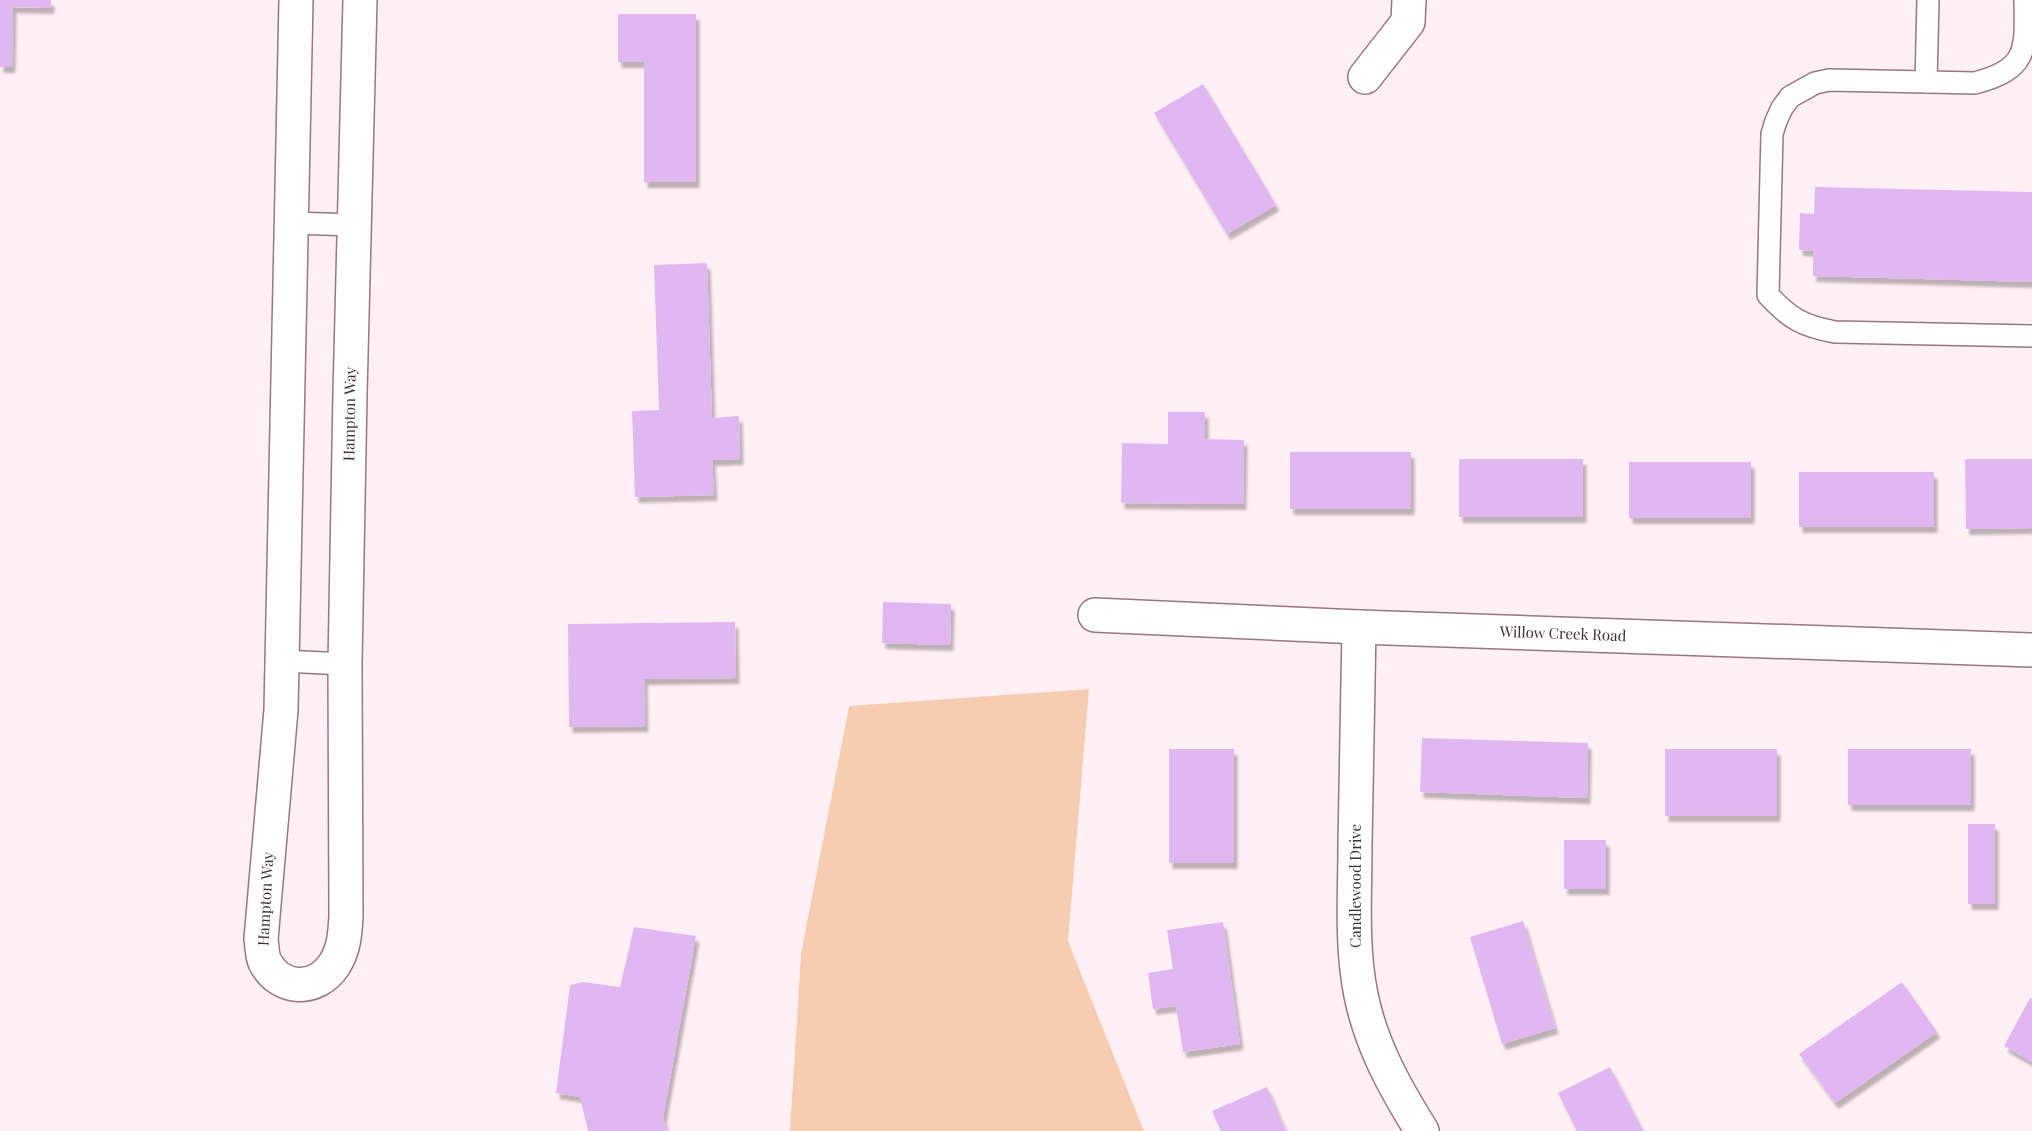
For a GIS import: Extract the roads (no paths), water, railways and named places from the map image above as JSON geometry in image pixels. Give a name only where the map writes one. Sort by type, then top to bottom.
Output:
[{"type":"street","name":"Hampton Way","points":[[296,0],[282,710],[261,939],[265,962],[278,979],[297,986],[317,981],[333,966],[344,943],[346,916],[345,664],[360,0]]},
{"type":"street","points":[[1365,77],[1408,22],[1409,0]]},
{"type":"street","name":"Willow Creek Road","points":[[1095,615],[1359,627],[2032,650]]},
{"type":"street","name":"Candlewood Drive","points":[[1359,627],[1355,944],[1360,995],[1375,1045],[1397,1091],[1422,1131]]},
{"type":"lane","points":[[1926,82],[1928,0]]},
{"type":"lane","points":[[2025,0],[2025,41],[2021,55],[2012,68],[1997,77],[1975,83],[1829,80],[1815,83],[1791,97],[1782,108],[1772,134],[1768,295],[1784,312],[1810,327],[1835,332],[2032,336]]},
{"type":"lane","points":[[291,223],[354,225]]},
{"type":"lane","points":[[283,661],[345,664]]}]
